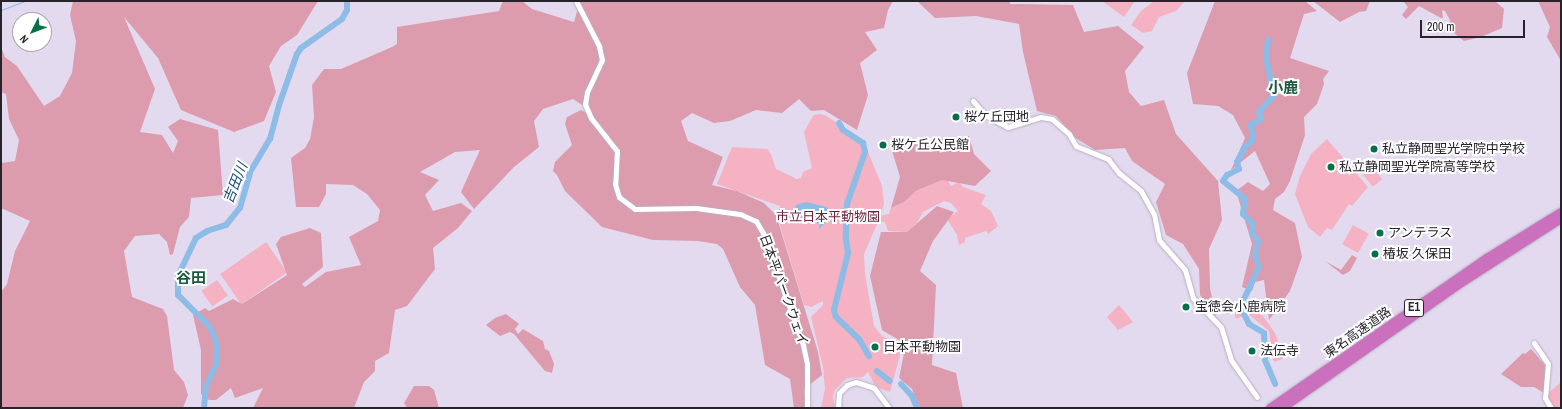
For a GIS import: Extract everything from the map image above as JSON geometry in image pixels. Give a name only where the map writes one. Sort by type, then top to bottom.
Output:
[{"type":"highway","name":"東名高速道路","points":[[1270,408],[1487,258],[1561,212]]},
{"type":"highway","name":"東名高速道路","points":[[1283,408],[1457,286],[1561,219]]},
{"type":"street","name":"日本平パークウェイ","points":[[576,1],[599,46],[602,60],[587,92],[585,104],[591,118],[617,151],[615,184],[619,197],[626,204],[635,209],[696,208],[740,214],[756,222],[763,233],[803,345],[807,364],[807,408]]},
{"type":"street","points":[[973,101],[985,115],[1008,127],[1040,117],[1052,119],[1069,134],[1076,146],[1108,158],[1119,173],[1141,191],[1154,214],[1159,240],[1186,270],[1193,298],[1221,327],[1231,360],[1257,397]]},
{"type":"street","points":[[1534,343],[1548,364],[1545,398],[1551,408]]},
{"type":"street","points":[[838,408],[839,393],[847,385],[856,382],[874,388],[889,408]]},
{"type":"green space","points":[[1102,1],[1135,1],[1124,17]]},
{"type":"green space","points":[[1154,1],[1185,1],[1176,11],[1159,17],[1152,31],[1143,33],[1131,25],[1141,11]]},
{"type":"green space","name":"市立日本平動物園","points":[[818,114],[825,115],[863,140],[882,186],[884,204],[880,216],[889,214],[891,208],[904,202],[916,191],[942,180],[948,181],[951,186],[959,182],[963,187],[986,195],[981,204],[991,211],[998,226],[988,234],[986,231],[965,238],[965,242],[959,245],[957,235],[947,219],[958,211],[951,203],[944,201],[923,212],[917,223],[907,232],[888,231],[885,222],[878,222],[864,254],[865,274],[874,326],[882,336],[898,344],[900,355],[890,392],[876,387],[868,372],[863,377],[847,378],[834,391],[833,397],[835,408],[821,408],[825,389],[823,367],[811,317],[823,305],[823,301],[811,307],[804,305],[777,216],[780,206],[717,184],[732,147],[767,149],[771,154],[776,169],[797,179],[801,178],[803,172],[812,168],[804,132],[813,116]]},
{"type":"green space","points":[[1327,139],[1368,187],[1352,206],[1349,204],[1332,230],[1327,228],[1320,237],[1308,227],[1295,194],[1300,176],[1311,154]]},
{"type":"green space","points":[[1369,163],[1382,179],[1373,187],[1360,171]]},
{"type":"green space","points":[[1353,225],[1369,234],[1358,253],[1342,244]]},
{"type":"green space","points":[[266,242],[287,272],[241,304],[220,274]]},
{"type":"green space","points":[[217,280],[228,296],[212,306],[201,291]]},
{"type":"green space","points":[[1236,302],[1243,304],[1243,316],[1238,318],[1235,318]]},
{"type":"green space","points":[[1119,305],[1133,322],[1118,330],[1107,317]]},
{"type":"green space","points":[[1247,305],[1258,309],[1275,333],[1284,358],[1275,362],[1273,360],[1269,331],[1247,313]]},
{"type":"green space","points":[[1561,382],[1561,408],[1553,408],[1546,395]]},
{"type":"shaded area","points":[[73,1],[318,1],[297,35],[281,46],[269,66],[276,92],[264,121],[234,132],[181,110],[158,58],[124,17],[155,89],[140,132],[162,135],[173,153],[178,141],[168,127],[180,119],[218,130],[223,195],[191,198],[189,217],[180,227],[173,254],[170,255],[167,242],[159,234],[135,236],[124,251],[132,297],[163,309],[167,316],[174,370],[184,382],[188,395],[183,408],[1,408],[1,292],[7,284],[15,251],[30,221],[1,208],[1,163],[15,161],[19,140],[9,119],[6,94],[1,92],[1,47],[5,57],[17,66],[44,106],[60,96],[72,73],[76,41],[70,15]]},
{"type":"shaded area","points":[[503,1],[522,1],[532,9],[574,22],[580,1],[893,1],[888,10],[884,28],[865,32],[877,50],[860,63],[868,95],[857,130],[824,110],[811,111],[799,99],[782,113],[756,110],[730,121],[714,123],[692,113],[681,121],[688,141],[723,157],[712,185],[737,191],[764,203],[776,215],[818,352],[822,375],[804,389],[805,408],[794,408],[790,379],[765,365],[755,305],[740,287],[723,249],[717,244],[698,241],[653,240],[602,227],[565,191],[557,175],[553,171],[555,162],[572,145],[565,124],[567,117],[581,110],[588,114],[594,124],[591,111],[573,99],[543,109],[534,121],[539,147],[514,167],[474,209],[461,192],[480,150],[455,152],[420,172],[439,180],[425,195],[433,211],[461,203],[472,211],[458,228],[433,248],[435,269],[407,306],[395,310],[389,353],[375,361],[375,371],[364,382],[354,408],[253,408],[263,388],[235,398],[231,388],[216,400],[209,400],[201,394],[201,350],[193,315],[205,308],[209,311],[233,299],[242,304],[287,275],[276,244],[281,237],[310,228],[321,233],[323,267],[302,284],[305,287],[326,272],[361,265],[349,237],[378,221],[380,210],[367,194],[353,185],[326,184],[326,194],[319,207],[296,207],[291,158],[305,148],[310,139],[314,117],[312,85],[324,69],[341,69],[392,47],[397,44],[397,27],[499,11]]},
{"type":"shaded area","points":[[917,1],[1010,1],[1010,4],[1073,5],[1084,32],[1118,26],[1144,47],[1125,71],[1129,92],[1141,106],[1164,100],[1176,134],[1218,181],[1222,220],[1209,249],[1210,288],[1216,317],[1200,295],[1199,269],[1183,244],[1166,235],[1156,202],[1165,184],[1132,161],[1125,148],[1095,150],[1074,137],[1056,116],[1037,111],[1023,52],[1019,24],[976,16],[935,18]]},
{"type":"shaded area","points":[[1215,1],[1305,1],[1317,11],[1304,14],[1290,58],[1329,71],[1323,79],[1324,84],[1317,104],[1304,117],[1305,135],[1290,181],[1284,192],[1275,199],[1273,210],[1295,223],[1302,257],[1290,291],[1269,320],[1264,280],[1255,282],[1252,291],[1242,287],[1252,244],[1236,191],[1248,182],[1263,191],[1270,184],[1255,151],[1231,170],[1245,138],[1233,115],[1218,106],[1193,104],[1187,73]]},
{"type":"shaded area","points":[[1313,1],[1370,1],[1366,11],[1359,12],[1340,22]]},
{"type":"shaded area","points":[[1403,1],[1495,1],[1504,9],[1502,28],[1481,37],[1464,41],[1449,29],[1450,20],[1445,11],[1442,10],[1443,18],[1441,18],[1419,6],[1406,19],[1402,15],[1408,7]]},
{"type":"shaded area","points":[[1538,1],[1561,1],[1561,61],[1547,37],[1550,27]]},
{"type":"shaded area","points":[[969,136],[974,154],[991,171],[975,186],[942,180],[916,191],[904,202],[891,208],[900,177],[890,144],[907,147],[926,141]]},
{"type":"shaded area","points":[[937,206],[954,212],[933,241],[920,271],[936,285],[932,365],[956,373],[963,408],[920,408],[912,389],[899,378],[904,353],[902,342],[882,330],[870,276],[881,232],[907,232]]},
{"type":"shaded area","points":[[1352,255],[1357,258],[1350,271],[1343,275],[1325,261],[1341,270]]},
{"type":"shaded area","points":[[506,314],[519,324],[515,329],[518,334],[523,329],[543,341],[545,349],[549,351],[554,364],[552,373],[545,371],[514,334],[510,332],[500,336],[486,325],[495,318]]},
{"type":"shaded area","points":[[1531,349],[1545,365],[1544,393],[1534,387],[1521,387],[1501,374],[1523,353],[1525,354]]},
{"type":"shaded area","points":[[414,386],[429,386],[434,390],[439,408],[407,408],[404,403]]},
{"type":"water","points":[[806,202],[827,207],[829,211],[826,222],[818,230],[820,224],[813,222],[812,217],[806,220],[794,215],[796,205]]},
{"type":"waterway","points":[[1,10],[25,1]]},
{"type":"waterway","name":"吉田川","points":[[204,408],[206,386],[217,362],[217,344],[210,327],[178,295],[178,276],[196,238],[207,231],[226,225],[240,208],[250,172],[270,139],[279,105],[297,54],[301,48],[342,19],[347,10],[347,1]]},
{"type":"waterway","points":[[1268,40],[1266,58],[1274,95],[1259,112],[1261,119],[1251,125],[1253,140],[1245,147],[1237,162],[1239,169],[1227,175],[1223,181],[1245,199],[1243,214],[1253,224],[1252,233],[1258,241],[1255,255],[1259,267],[1244,299],[1244,314],[1249,324],[1264,333],[1265,360],[1275,384]]},
{"type":"waterway","points":[[839,123],[843,130],[863,143],[865,152],[847,204],[846,239],[848,253],[834,310],[836,317],[859,339],[869,356]]},
{"type":"waterway","points":[[877,371],[890,381]]},
{"type":"waterway","points":[[901,384],[912,396],[917,408]]},
{"type":"place","name":"桜ケ丘団地","points":[[956,117]]},
{"type":"place","name":"桜ケ丘公民館","points":[[883,145]]},
{"type":"place","name":"私立静岡聖光学院中学校","points":[[1374,149]]},
{"type":"place","name":"私立静岡聖光学院高等学校","points":[[1331,167]]},
{"type":"place","name":"アンテラス","points":[[1380,233]]},
{"type":"place","name":"椿坂 久保田","points":[[1375,254]]},
{"type":"place","name":"宝徳会小鹿病院","points":[[1186,307]]},
{"type":"place","name":"日本平動物園","points":[[875,347]]},
{"type":"place","name":"法伝寺","points":[[1252,351]]},
{"type":"district","name":"小鹿","points":[[1283,88]]},
{"type":"district","name":"谷田","points":[[191,278]]}]
